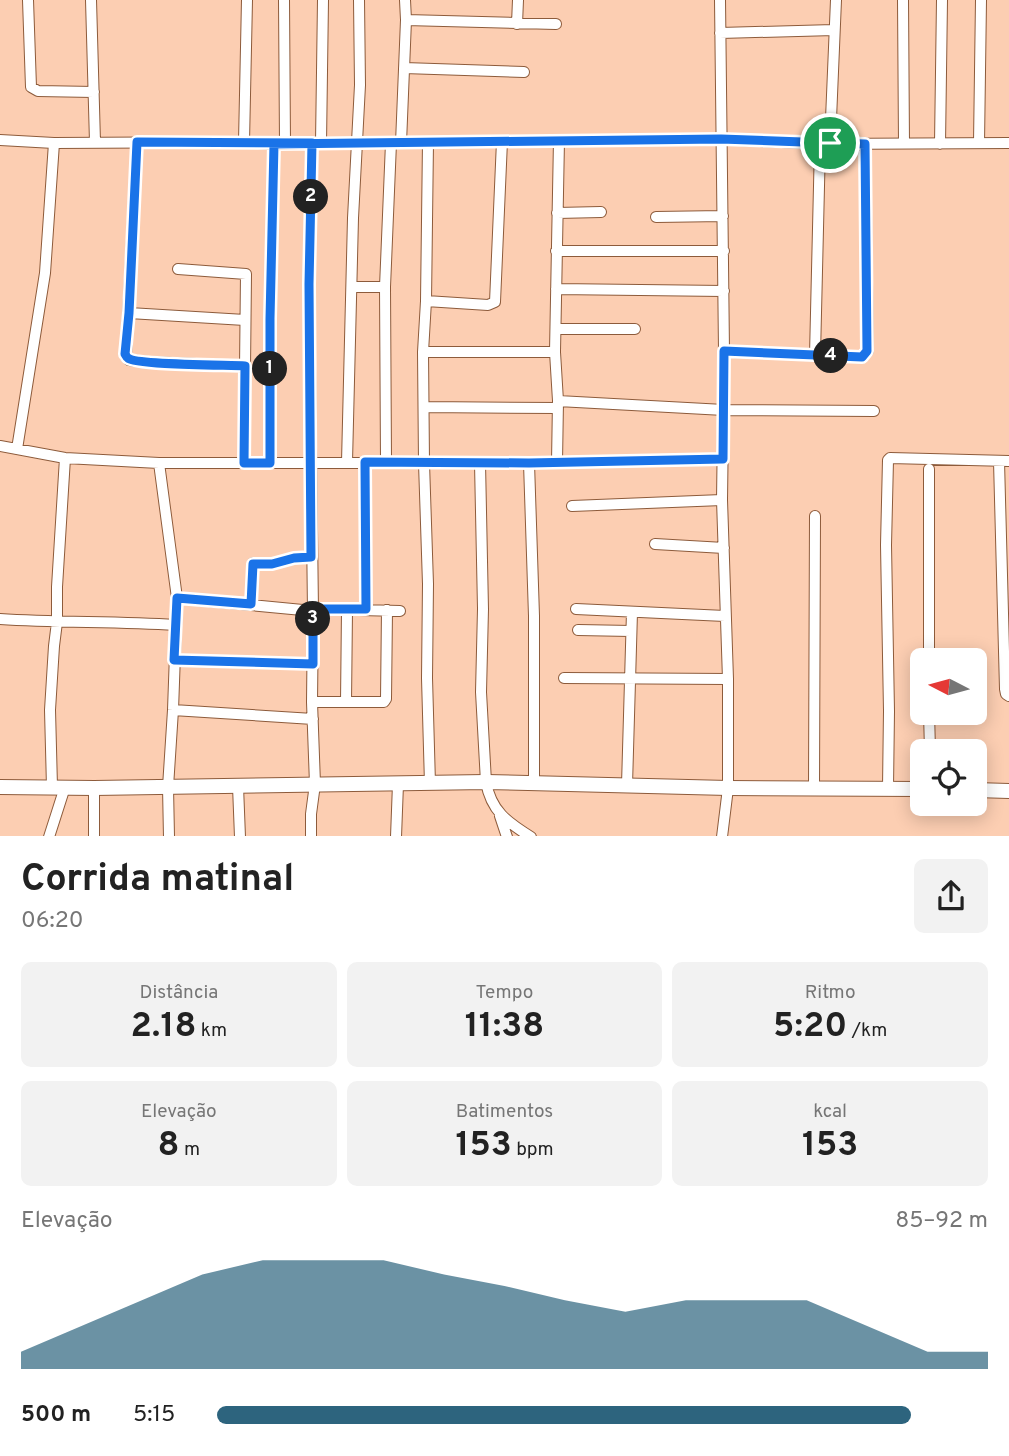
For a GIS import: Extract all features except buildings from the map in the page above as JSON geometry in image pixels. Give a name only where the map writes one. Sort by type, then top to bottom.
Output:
[{"type":"street","points":[[28,0],[31,87],[38,90],[94,92]]},
{"type":"street","points":[[91,0],[95,142]]},
{"type":"street","points":[[244,142],[247,0]]},
{"type":"street","points":[[270,463],[270,305],[280,144],[284,0]]},
{"type":"street","points":[[312,836],[311,814],[316,784],[312,702],[309,284],[323,0]]},
{"type":"street","points":[[347,462],[360,85],[359,0]]},
{"type":"street","points":[[386,462],[385,287],[404,68],[405,0]]},
{"type":"street","points":[[517,24],[518,0]]},
{"type":"street","points":[[720,0],[724,251],[722,500],[728,788],[722,836]]},
{"type":"street","points":[[815,355],[825,143],[836,0]]},
{"type":"street","points":[[903,0],[904,144]]},
{"type":"street","points":[[940,144],[942,0]]},
{"type":"street","points":[[979,143],[981,0]]},
{"type":"street","points":[[406,20],[556,24]]},
{"type":"street","points":[[720,33],[834,30]]},
{"type":"street","points":[[404,68],[524,72]]},
{"type":"street","points":[[0,140],[54,143],[280,144],[721,139],[865,144],[1009,143]]},
{"type":"street","points":[[557,462],[555,352],[559,140]]},
{"type":"street","points":[[426,301],[488,305],[495,302],[502,141]]},
{"type":"street","points":[[137,142],[125,354],[129,360],[148,362],[245,366]]},
{"type":"street","points":[[428,142],[423,352],[430,784]]},
{"type":"street","points":[[17,449],[45,273],[54,143]]},
{"type":"street","points":[[724,351],[856,358],[862,357],[867,351],[865,144]]},
{"type":"street","points":[[557,213],[601,212]]},
{"type":"street","points":[[656,217],[723,216]]},
{"type":"street","points":[[556,251],[724,251]]},
{"type":"street","points":[[178,269],[246,274],[244,463]]},
{"type":"street","points":[[352,287],[385,287]]},
{"type":"street","points":[[556,289],[724,291]]},
{"type":"street","points":[[129,313],[245,320]]},
{"type":"street","points":[[556,329],[635,328]]},
{"type":"street","points":[[423,352],[555,352]]},
{"type":"street","points":[[424,407],[558,404],[724,410],[874,411]]},
{"type":"street","points":[[0,446],[65,458],[159,463],[529,463],[723,459]]},
{"type":"street","points":[[49,836],[59,787],[50,709],[65,458]]},
{"type":"street","points":[[888,788],[886,545],[890,458],[1004,461],[1005,688],[1009,696]]},
{"type":"street","points":[[365,462],[366,609]]},
{"type":"street","points":[[159,463],[177,598],[168,787],[169,836]]},
{"type":"street","points":[[480,463],[483,609],[481,692],[488,797],[499,813],[531,836]]},
{"type":"street","points":[[529,463],[534,616],[534,783]]},
{"type":"street","points":[[929,469],[929,648]]},
{"type":"street","points":[[572,506],[722,500]]},
{"type":"street","points":[[814,788],[815,516]]},
{"type":"street","points":[[655,544],[724,548]]},
{"type":"street","points":[[251,604],[253,564],[272,564],[311,557]]},
{"type":"street","points":[[177,598],[313,611],[400,611]]},
{"type":"street","points":[[576,609],[725,616]]},
{"type":"street","points":[[346,702],[347,610]]},
{"type":"street","points":[[312,702],[384,702],[387,610]]},
{"type":"street","points":[[627,785],[632,612]]},
{"type":"street","points":[[0,619],[175,625]]},
{"type":"street","points":[[578,630],[631,631]]},
{"type":"street","points":[[174,660],[313,664]]},
{"type":"street","points":[[564,678],[727,679]]},
{"type":"street","points":[[173,709],[313,719]]},
{"type":"street","points":[[0,787],[486,782],[728,788],[910,789]]},
{"type":"street","points":[[396,836],[398,784]]},
{"type":"street","points":[[238,786],[240,836]]},
{"type":"street","points":[[94,788],[94,836]]},
{"type":"street","points":[[987,790],[1009,791]]},
{"type":"street","points":[[499,813],[507,836]]},
{"type":"route","points":[[830,143],[721,139],[559,140],[401,143],[312,143],[274,144],[270,463],[244,463],[245,366],[148,362],[129,360],[126,357],[137,142],[312,143],[309,284],[311,557],[272,564],[255,562],[251,566],[251,604],[177,598],[174,660],[313,664],[313,611],[366,609],[365,462],[529,463],[723,459],[724,351],[862,357],[867,351],[865,144],[830,143]]}]
